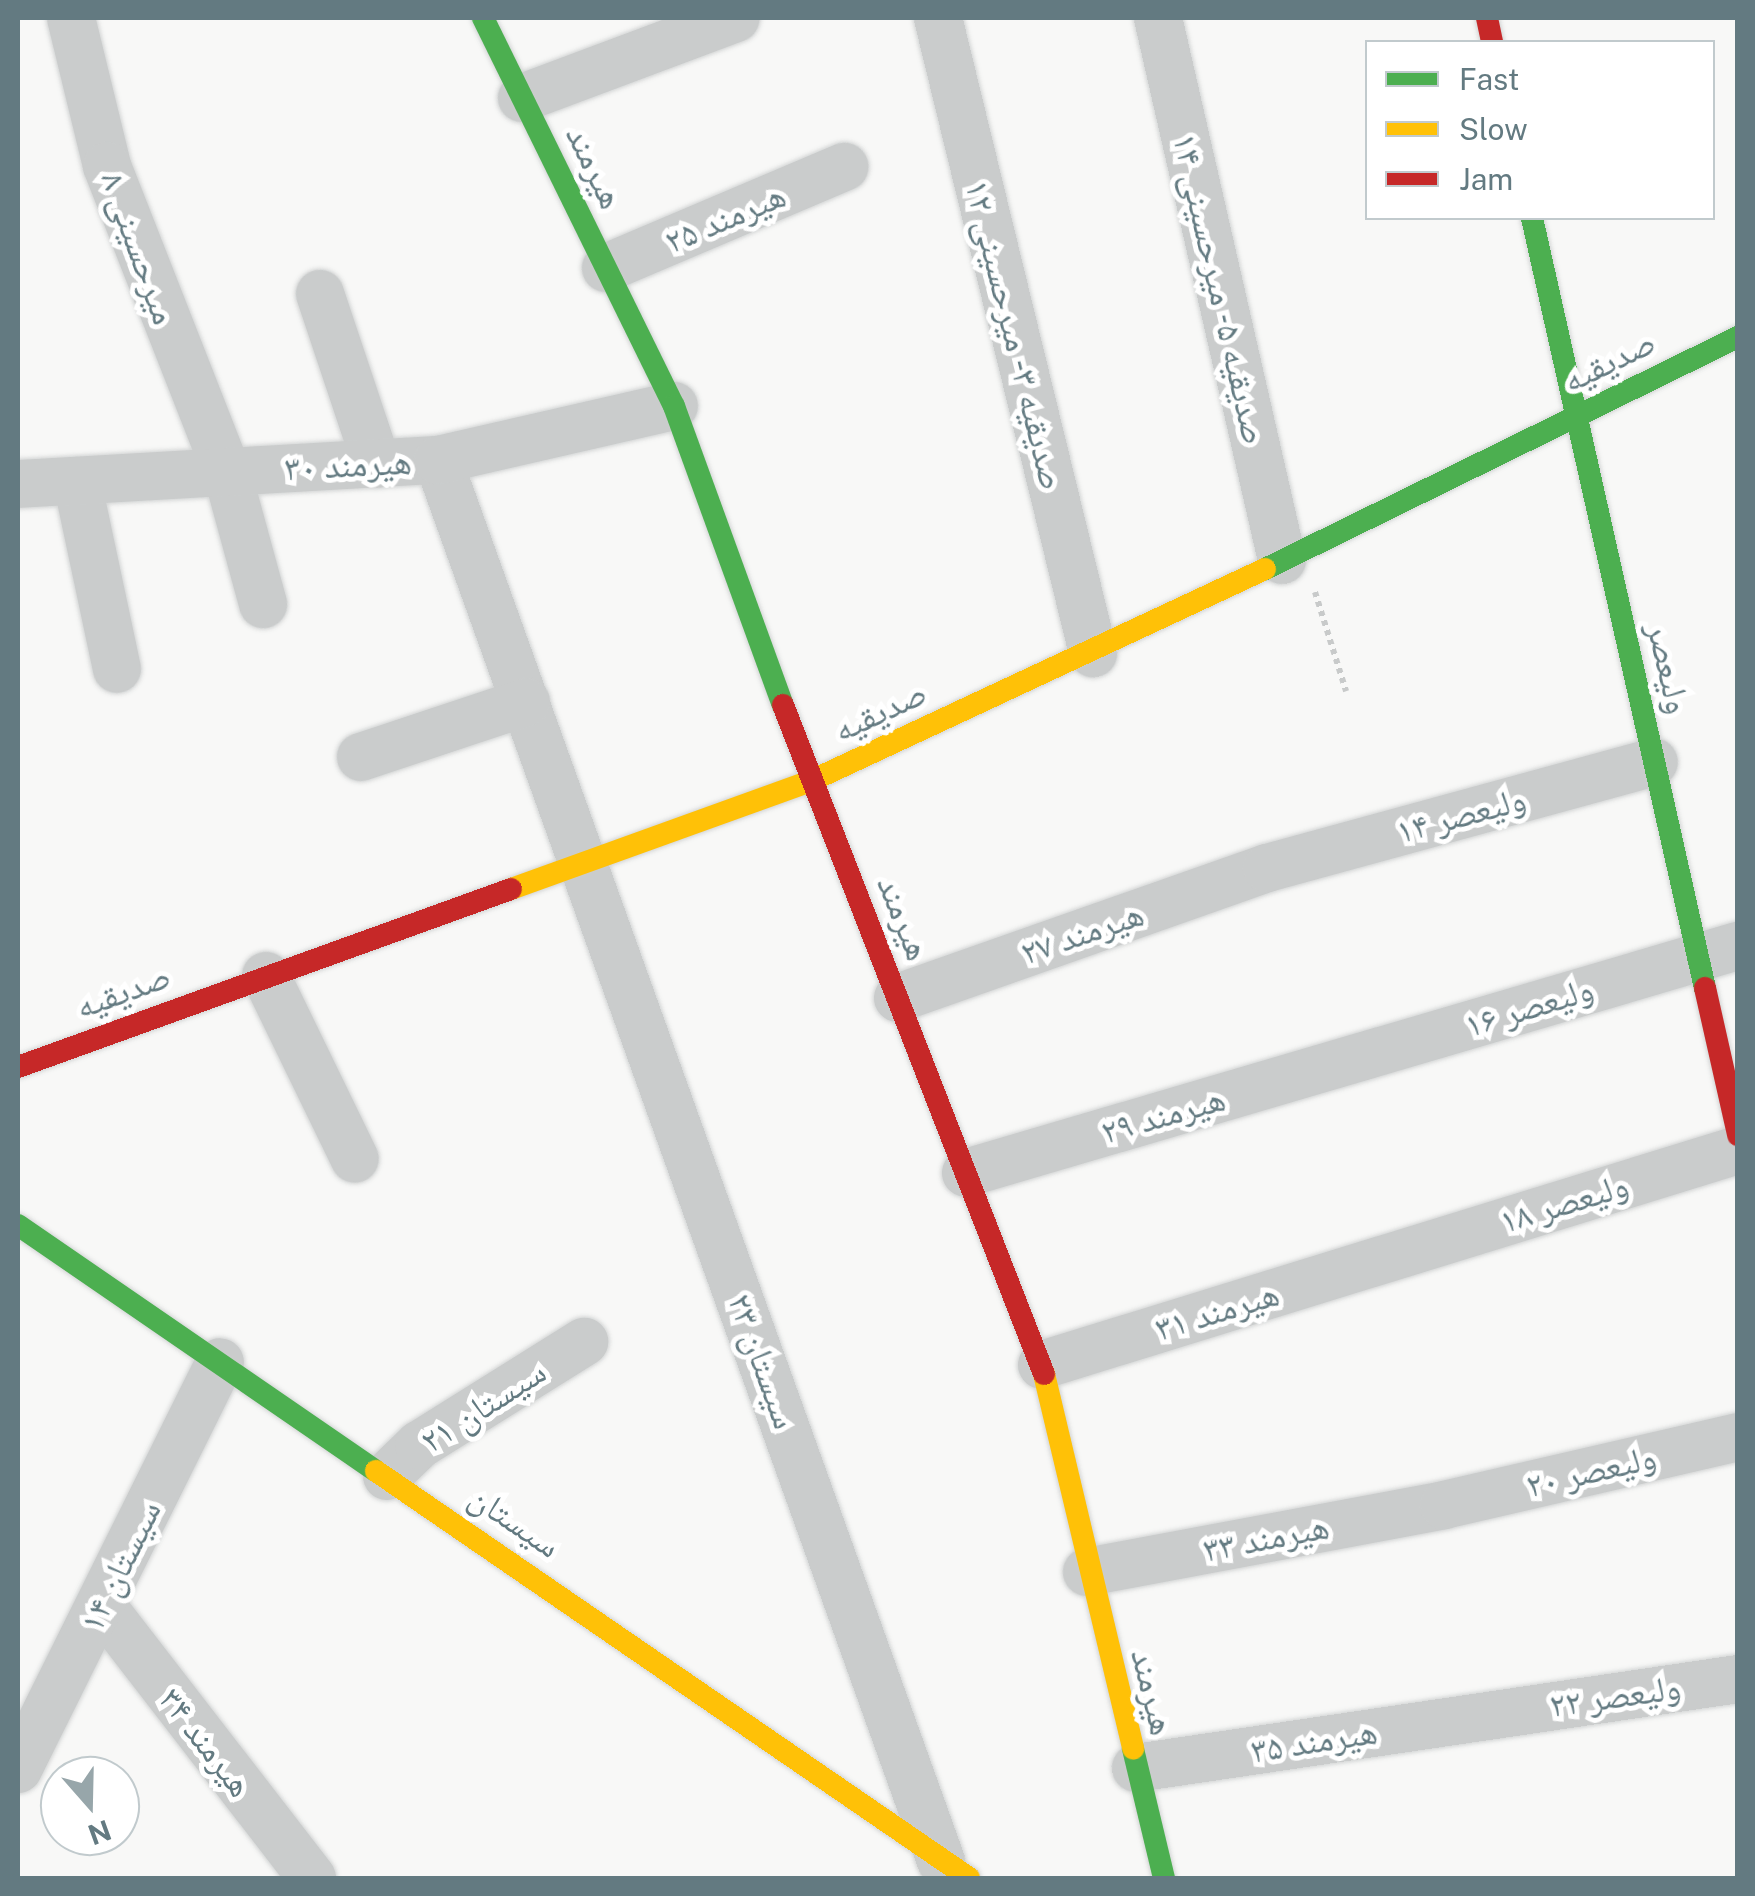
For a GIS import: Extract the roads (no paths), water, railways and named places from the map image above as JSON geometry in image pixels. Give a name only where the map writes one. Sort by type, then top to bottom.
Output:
[{"type":"street","name":"میرحسینی ۸","points":[[72,18],[107,166],[227,472],[264,604]]},
{"type":"street","name":"هیرمند","points":[[483,18],[674,406],[811,781],[1042,1365],[1087,1572],[1164,1878]]},
{"type":"street","points":[[522,98],[736,18]]},
{"type":"street","name":"صدیقیه ۳ - میرحسینی ۱۲","points":[[938,18],[1092,653]]},
{"type":"street","name":"صدیقیه ۵ - میرحسینی ۱۴","points":[[1158,18],[1292,556]]},
{"type":"street","name":"هیرمند ۲۵","points":[[606,268],[844,167]]},
{"type":"street","name":"ولیعصر","points":[[1532,220],[1654,762],[1718,952],[1738,1134]]},
{"type":"street","points":[[320,294],[378,464]]},
{"type":"street","name":"صدیقیه","points":[[18,1067],[811,781],[1092,653],[1738,337]]},
{"type":"street","name":"هیرمند ۳۰","points":[[18,484],[438,460],[674,406]]},
{"type":"street","name":"سیستان ۲۳","points":[[438,460],[955,1870]]},
{"type":"street","points":[[77,481],[117,669]]},
{"type":"street","points":[[361,756],[526,702]]},
{"type":"street","name":"ولیعصر ۱۴","points":[[1267,868],[1654,762]]},
{"type":"street","name":"هیرمند ۲۷","points":[[898,998],[1267,868]]},
{"type":"street","name":"ولیعصر ۱۶","points":[[1361,1057],[1718,952]]},
{"type":"street","points":[[266,976],[355,1158]]},
{"type":"street","name":"هیرمند ۲۹","points":[[966,1174],[1361,1057]]},
{"type":"street","name":"ولیعصر ۱۸","points":[[1391,1257],[1738,1150]]},
{"type":"street","name":"سیستان","points":[[18,1226],[838,1783],[955,1870]]},
{"type":"street","name":"هیرمند ۳۱","points":[[1042,1365],[1391,1257]]},
{"type":"street","name":"سیستان ۲۱","points":[[387,1476],[419,1445],[584,1342]]},
{"type":"street","name":"سیستان ۱۴","points":[[18,1769],[220,1362]]},
{"type":"street","name":"ولیعصر ۲۰","points":[[1444,1505],[1738,1436]]},
{"type":"street","name":"هیرمند ۳۳","points":[[1087,1572],[1444,1505]]},
{"type":"street","name":"هیرمند ۳۴","points":[[101,1604],[312,1878]]},
{"type":"street","name":"ولیعصر ۲۲","points":[[1492,1714],[1738,1679]]},
{"type":"street","name":"هیرمند ۳۵","points":[[1136,1768],[1492,1714]]}]
